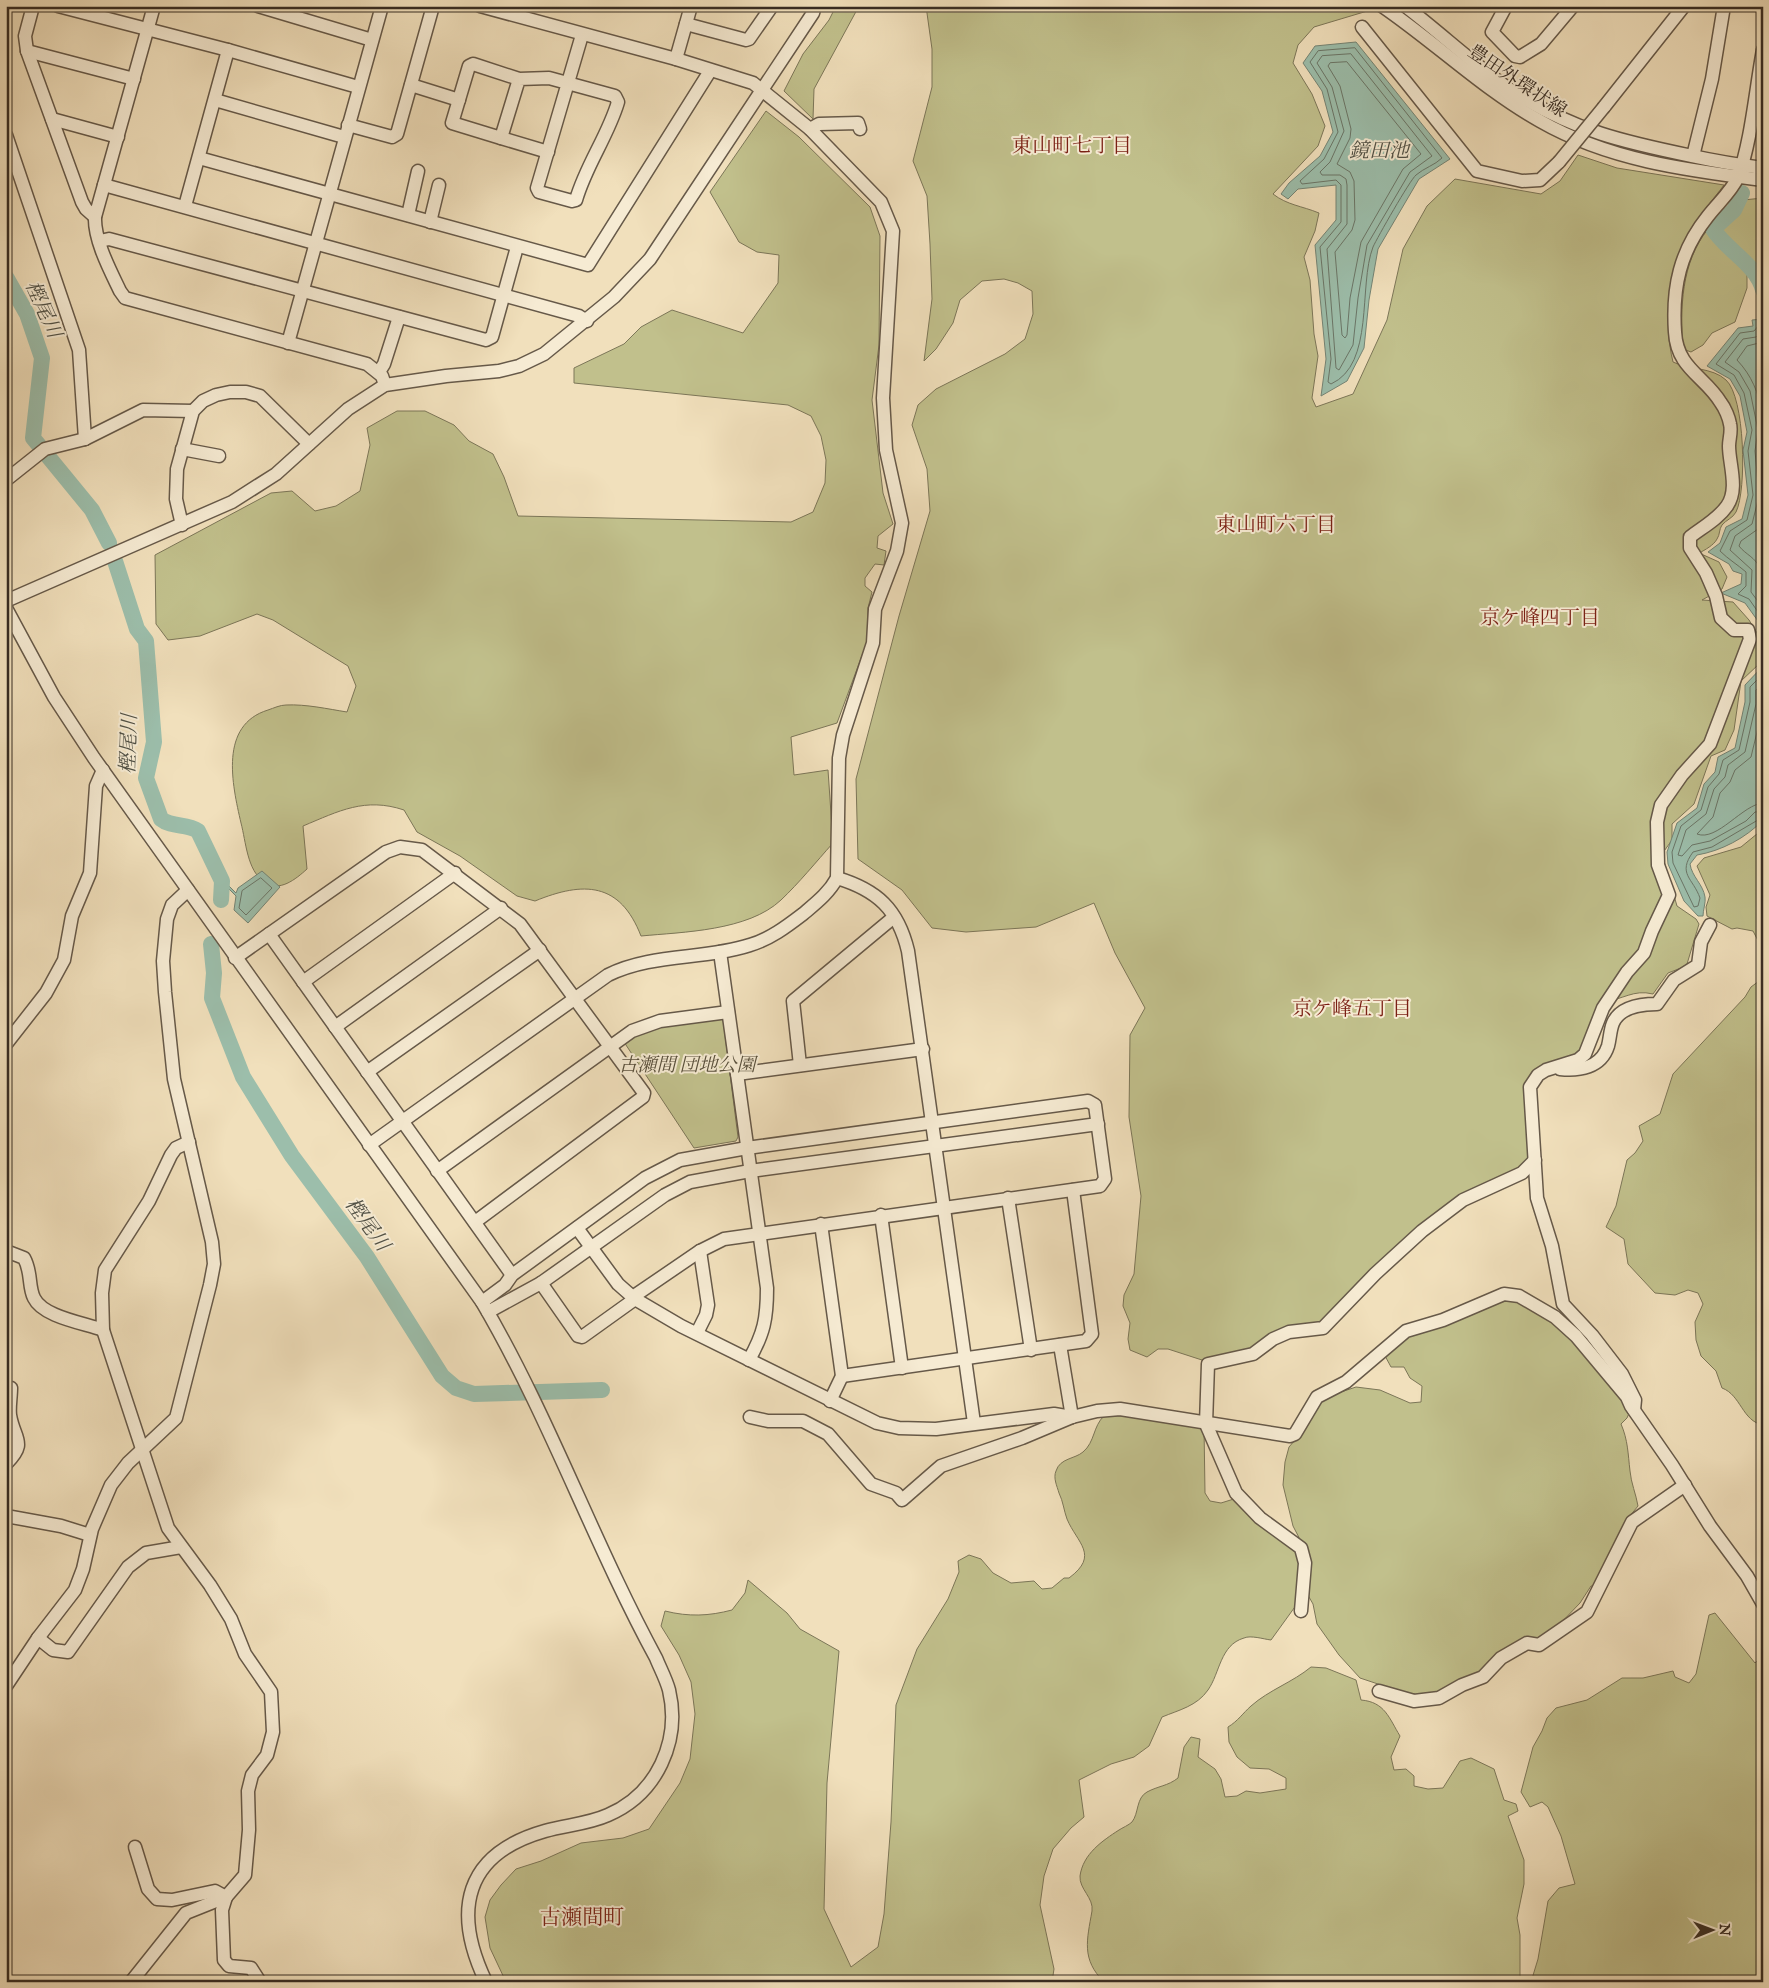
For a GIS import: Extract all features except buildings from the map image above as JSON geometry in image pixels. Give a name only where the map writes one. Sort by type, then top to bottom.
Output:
[{"type":"street","points":[[33,6],[25,36],[27,51],[82,202],[86,209],[96,217]]},
{"type":"street","points":[[58,6],[228,50],[358,88]]},
{"type":"street","points":[[154,6],[96,217],[95,227],[115,282],[125,298],[367,364],[379,372],[385,384]]},
{"type":"street","points":[[258,6],[372,40]]},
{"type":"street","points":[[288,343],[382,6]]},
{"type":"street","points":[[215,100],[346,131],[395,136],[433,6]]},
{"type":"street","points":[[676,60],[690,6]]},
{"type":"street","points":[[6,601],[182,525],[232,502],[262,485],[361,398],[385,384],[499,371],[519,366],[544,354],[587,321],[630,281],[650,259],[813,13],[815,6]]},
{"type":"street","name":"豊田外環状線","points":[[1382,6],[1506,99],[1538,120],[1568,136],[1604,150],[1648,162],[1737,178],[1763,180]]},
{"type":"street","name":"豊田外環状線","points":[[1405,6],[1514,92],[1546,111],[1601,136],[1639,146],[1763,168]]},
{"type":"street","points":[[1506,6],[1493,29],[1493,35],[1515,56],[1520,58],[1541,44],[1573,6]]},
{"type":"street","points":[[1362,27],[1477,172],[1522,181],[1540,180],[1559,162],[1684,6]]},
{"type":"street","points":[[1693,156],[1712,79],[1724,6]]},
{"type":"street","points":[[370,1145],[402,1120],[601,979],[622,968],[645,962],[720,952],[752,945],[784,928],[827,893],[837,878],[839,758],[843,735],[873,643],[875,609],[897,551],[902,523],[886,450],[883,398],[893,231],[882,202],[810,129],[754,83],[484,7]]},
{"type":"street","points":[[686,24],[746,40],[750,39],[771,7]]},
{"type":"street","points":[[548,152],[454,125],[452,121],[471,64],[519,80],[543,77],[568,83],[615,96],[618,102],[614,114],[582,178],[576,200],[572,201],[539,192],[537,188],[548,152],[568,83],[582,35]]},
{"type":"street","points":[[185,206],[228,50]]},
{"type":"street","points":[[1634,1410],[1635,1400],[1622,1374],[1592,1335],[1563,1304],[1552,1246],[1537,1198],[1530,1087],[1538,1075],[1578,1060],[1585,1054],[1603,1008],[1627,972],[1644,954],[1669,895],[1658,865],[1658,822],[1661,805],[1682,775],[1710,744],[1750,639],[1748,630],[1734,630],[1721,618],[1716,596],[1690,548],[1690,537],[1717,518],[1729,504],[1733,479],[1730,462],[1730,424],[1722,403],[1686,366],[1678,352],[1675,334],[1677,290],[1681,261],[1693,234],[1729,191],[1737,178],[1742,165],[1763,50]]},
{"type":"street","points":[[27,51],[134,79]]},
{"type":"street","points":[[199,158],[588,265],[710,72]]},
{"type":"street","points":[[501,138],[519,80]]},
{"type":"street","points":[[411,85],[459,100]]},
{"type":"street","points":[[52,119],[118,137]]},
{"type":"street","points":[[810,129],[819,124],[858,123],[860,129]]},
{"type":"street","points":[[6,135],[79,350],[85,439]]},
{"type":"street","points":[[408,216],[418,171]]},
{"type":"street","points":[[104,185],[579,316],[587,321]]},
{"type":"street","points":[[430,222],[439,185]]},
{"type":"street","points":[[100,241],[109,239],[486,340],[492,337],[517,247]]},
{"type":"street","points":[[379,372],[384,364],[398,317]]},
{"type":"street","points":[[182,525],[176,499],[177,469],[193,412],[203,402],[216,395],[246,392],[260,396],[309,444]]},
{"type":"street","points":[[6,480],[41,451],[85,439],[143,410],[193,412]]},
{"type":"street","points":[[182,449],[219,456]]},
{"type":"street","points":[[6,608],[54,697],[102,770],[485,1307],[507,1346],[561,1457],[669,1689],[672,1716],[670,1742],[662,1765],[641,1795],[623,1808],[581,1824],[546,1831],[513,1843],[483,1866],[471,1894],[467,1924],[473,1955],[486,1982]]},
{"type":"street","points":[[6,1044],[46,993],[64,960],[72,916],[90,873],[96,786],[102,770]]},
{"type":"street","points":[[235,958],[386,852],[395,849],[422,850],[455,873],[527,931],[644,1093],[642,1100],[475,1222]]},
{"type":"street","points":[[303,982],[455,873]]},
{"type":"street","points":[[837,878],[868,890],[888,907],[908,951],[934,1123],[974,1423]]},
{"type":"street","points":[[6,1686],[38,1638],[75,1590],[83,1569],[90,1535],[102,1501],[112,1485],[128,1463],[169,1425],[177,1413],[196,1344],[214,1264],[212,1242],[172,1063],[163,961],[169,912],[177,899],[188,890]]},
{"type":"street","points":[[335,1028],[500,908]]},
{"type":"street","points":[[800,1065],[793,1001],[894,917]]},
{"type":"street","points":[[1555,1068],[1577,1071],[1589,1067],[1600,1059],[1607,1048],[1613,1022],[1624,1011],[1643,1004],[1657,1004],[1674,980],[1698,965],[1701,942],[1710,925]]},
{"type":"street","points":[[269,934],[512,1276]]},
{"type":"street","points":[[367,1072],[540,950]]},
{"type":"street","points":[[720,952],[767,1288],[767,1316],[762,1337],[750,1360]]},
{"type":"street","points":[[437,1171],[610,1045],[647,1024],[728,1012]]},
{"type":"street","points":[[737,1074],[923,1049]]},
{"type":"street","points":[[485,1307],[512,1276],[645,1178],[670,1163],[690,1157],[747,1148],[1088,1101],[1095,1105],[1105,1182],[1100,1186],[759,1232],[724,1239],[700,1251],[637,1294],[635,1299],[582,1337],[578,1336],[541,1283]]},
{"type":"street","points":[[485,1307],[541,1283],[678,1187],[700,1179],[1098,1124]]},
{"type":"street","points":[[189,1142],[176,1148],[171,1154],[149,1201],[105,1270],[102,1293],[103,1330],[168,1528],[210,1585],[230,1619],[245,1654],[271,1692],[273,1711],[270,1746],[267,1755],[252,1775],[248,1791],[249,1830],[245,1875],[226,1897],[222,1910],[224,1960],[229,1966],[251,1968],[260,1982]]},
{"type":"street","points":[[1300,1611],[1305,1563],[1300,1548],[1260,1518],[1236,1493],[1206,1424],[1208,1364],[1253,1354],[1273,1339],[1289,1332],[1323,1328],[1375,1274],[1422,1231],[1463,1200],[1522,1173],[1535,1160]]},
{"type":"street","points":[[842,1376],[1086,1341],[1092,1334],[1073,1190]]},
{"type":"street","points":[[1008,1198],[1031,1350]]},
{"type":"street","points":[[881,1216],[902,1368]]},
{"type":"street","points":[[822,1224],[842,1376],[830,1401]]},
{"type":"street","points":[[577,1228],[618,1284],[635,1299],[696,1333],[877,1423],[899,1428],[936,1428],[1054,1414],[1072,1417]]},
{"type":"street","points":[[6,1251],[24,1258],[30,1268],[33,1298],[40,1306],[50,1312],[103,1330]]},
{"type":"street","points":[[696,1333],[706,1315],[708,1305],[700,1251]]},
{"type":"street","points":[[750,1417],[768,1421],[803,1421],[828,1434],[870,1484],[896,1493],[902,1500],[941,1466],[1022,1438],[1072,1417],[1112,1409],[1290,1436],[1295,1434],[1317,1397],[1346,1382],[1406,1331],[1443,1320],[1504,1294],[1519,1296],[1555,1317],[1576,1336],[1627,1397],[1710,1526],[1747,1576],[1763,1604]]},
{"type":"street","points":[[1060,1345],[1072,1417]]},
{"type":"street","points":[[6,1389],[11,1388],[10,1413],[13,1428],[19,1438],[19,1448],[6,1464]]},
{"type":"street","points":[[1379,1691],[1414,1701],[1439,1698],[1462,1685],[1483,1678],[1502,1658],[1526,1643],[1535,1645],[1546,1641],[1586,1612],[1632,1522],[1685,1485]]},
{"type":"street","points":[[6,1516],[61,1526],[90,1535]]},
{"type":"street","points":[[38,1638],[53,1650],[68,1652],[128,1567],[146,1553],[181,1548]]},
{"type":"street","points":[[135,1847],[148,1889],[157,1900],[172,1900],[216,1891],[226,1897]]},
{"type":"street","points":[[131,1982],[186,1913],[226,1897]]},
{"type":"green space","points":[[836,6],[859,6],[814,89],[813,119],[784,91],[803,54],[829,20]]},
{"type":"green space","points":[[926,6],[1368,6],[1374,9],[1314,27],[1298,45],[1293,63],[1312,94],[1325,126],[1318,146],[1273,194],[1289,203],[1319,213],[1315,231],[1304,257],[1310,280],[1314,334],[1318,356],[1312,398],[1316,407],[1353,394],[1387,320],[1403,249],[1427,206],[1455,179],[1541,194],[1560,181],[1578,155],[1617,168],[1724,185],[1698,219],[1683,246],[1672,278],[1668,330],[1673,362],[1714,373],[1726,380],[1737,405],[1740,423],[1743,465],[1740,501],[1736,512],[1720,528],[1714,543],[1699,553],[1719,562],[1727,577],[1722,589],[1702,600],[1733,602],[1749,620],[1762,641],[1759,664],[1741,681],[1734,730],[1725,750],[1711,756],[1694,804],[1672,824],[1672,840],[1662,854],[1677,906],[1696,919],[1699,924],[1687,964],[1668,973],[1653,994],[1640,993],[1605,1001],[1584,1053],[1537,1073],[1532,1157],[1521,1171],[1473,1191],[1323,1324],[1258,1347],[1205,1361],[1168,1349],[1158,1349],[1147,1357],[1130,1350],[1128,1339],[1130,1323],[1123,1306],[1124,1295],[1134,1274],[1141,1196],[1129,1117],[1130,1035],[1145,1008],[1115,953],[1094,903],[1036,927],[966,932],[932,928],[902,890],[858,859],[856,779],[899,616],[930,511],[927,469],[912,425],[918,405],[936,389],[1005,354],[1025,339],[1033,314],[1032,291],[1018,283],[1004,279],[982,281],[960,300],[953,323],[936,349],[924,361],[932,299],[930,244],[927,196],[913,161],[932,87],[932,49]]},
{"type":"green space","points":[[766,111],[799,137],[870,207],[880,236],[879,345],[872,400],[883,493],[893,524],[878,536],[877,548],[886,551],[884,565],[875,564],[865,578],[865,586],[872,592],[868,608],[867,642],[837,723],[791,737],[794,775],[828,770],[833,843],[781,900],[751,918],[714,928],[641,936],[632,918],[622,905],[611,896],[585,889],[569,890],[535,901],[517,896],[460,856],[417,832],[404,810],[390,806],[364,805],[328,815],[303,826],[307,869],[298,877],[281,885],[270,885],[264,882],[258,877],[251,863],[235,791],[233,758],[236,742],[242,728],[252,718],[284,705],[309,706],[347,712],[356,686],[348,666],[273,620],[257,614],[200,636],[168,640],[156,624],[155,555],[271,493],[292,491],[315,511],[336,506],[360,491],[370,445],[367,428],[397,411],[425,411],[454,425],[469,441],[493,454],[504,477],[518,516],[791,522],[813,512],[825,483],[826,460],[821,436],[811,416],[788,405],[574,383],[574,368],[624,344],[641,327],[672,310],[743,333],[778,283],[779,255],[757,252],[739,242],[710,192]]},
{"type":"green space","points":[[1763,198],[1763,281],[1758,272],[1718,229],[1737,210],[1743,200]]},
{"type":"green space","points":[[1708,229],[1747,271],[1747,288],[1735,322],[1712,333],[1703,345],[1691,352],[1683,349],[1682,302],[1684,286],[1692,256]]},
{"type":"green space","points":[[1763,829],[1763,950],[1753,931],[1732,929],[1707,916],[1706,907],[1710,895],[1697,866],[1704,858],[1741,847]]},
{"type":"green space","points":[[1763,978],[1763,1425],[1750,1419],[1733,1396],[1722,1388],[1716,1371],[1701,1356],[1696,1340],[1695,1322],[1703,1304],[1698,1293],[1688,1290],[1675,1295],[1655,1293],[1628,1264],[1624,1239],[1606,1227],[1616,1206],[1627,1160],[1635,1153],[1643,1141],[1639,1126],[1660,1114],[1673,1074],[1745,997],[1751,987]]},
{"type":"green space","name":"古瀬間 団地公園","points":[[720,1016],[723,1019],[738,1137],[736,1141],[694,1148],[624,1042],[645,1030]]},
{"type":"green space","points":[[1515,1300],[1532,1307],[1564,1331],[1579,1346],[1630,1411],[1627,1418],[1621,1424],[1638,1506],[1625,1522],[1597,1586],[1591,1586],[1580,1603],[1557,1627],[1487,1671],[1446,1689],[1428,1694],[1399,1695],[1381,1685],[1360,1678],[1339,1655],[1317,1624],[1313,1604],[1305,1590],[1307,1553],[1293,1526],[1283,1485],[1285,1462],[1289,1447],[1320,1399],[1356,1387],[1380,1390],[1410,1403],[1421,1402],[1422,1386],[1410,1378],[1404,1367],[1391,1367],[1384,1354],[1406,1335],[1500,1302]]},
{"type":"green space","points":[[1104,1416],[1129,1416],[1204,1427],[1205,1493],[1210,1501],[1221,1503],[1237,1498],[1300,1552],[1297,1604],[1271,1640],[1247,1637],[1230,1647],[1225,1653],[1212,1683],[1204,1695],[1187,1707],[1162,1717],[1149,1746],[1134,1757],[1111,1764],[1079,1780],[1084,1817],[1071,1828],[1053,1849],[1044,1876],[1040,1905],[1054,1969],[1052,1982],[506,1982],[490,1948],[485,1917],[490,1900],[516,1869],[541,1861],[581,1843],[623,1838],[649,1829],[680,1783],[690,1759],[695,1714],[691,1682],[679,1655],[661,1626],[665,1611],[699,1615],[732,1610],[745,1593],[748,1580],[787,1613],[800,1629],[839,1651],[827,1783],[824,1909],[851,1967],[878,1947],[884,1914],[891,1822],[896,1705],[917,1649],[948,1599],[959,1572],[958,1561],[969,1555],[981,1559],[993,1573],[1011,1583],[1034,1581],[1042,1589],[1052,1588],[1078,1570],[1085,1556],[1080,1542],[1067,1519],[1055,1474],[1061,1464],[1087,1448],[1100,1420]]},
{"type":"green space","points":[[1715,1613],[1755,1663],[1763,1655],[1763,1982],[1531,1982],[1538,1959],[1548,1901],[1559,1888],[1575,1884],[1561,1836],[1548,1807],[1542,1802],[1530,1807],[1521,1792],[1533,1747],[1547,1718],[1556,1708],[1587,1700],[1622,1678],[1643,1678],[1673,1671],[1675,1677],[1689,1683],[1696,1674],[1709,1615]]},
{"type":"green space","points":[[1311,1667],[1326,1668],[1356,1680],[1361,1700],[1376,1704],[1385,1712],[1400,1736],[1391,1757],[1394,1770],[1406,1769],[1414,1776],[1414,1786],[1428,1789],[1443,1788],[1460,1761],[1471,1758],[1494,1769],[1504,1800],[1516,1804],[1518,1811],[1508,1816],[1524,1860],[1524,1884],[1517,1918],[1520,1935],[1520,1982],[1104,1982],[1097,1974],[1089,1957],[1088,1949],[1092,1906],[1080,1881],[1082,1868],[1089,1855],[1106,1839],[1132,1822],[1143,1795],[1178,1778],[1184,1747],[1191,1737],[1200,1739],[1198,1757],[1215,1769],[1221,1779],[1225,1797],[1237,1796],[1246,1791],[1260,1793],[1286,1789],[1286,1778],[1269,1769],[1250,1768],[1237,1757],[1229,1742],[1228,1727],[1258,1700]]},
{"type":"water","name":"鏡田池","points":[[1356,42],[1450,159],[1419,179],[1378,249],[1369,300],[1364,348],[1347,381],[1321,396],[1326,359],[1315,245],[1336,220],[1336,185],[1298,189],[1288,199],[1281,194],[1289,183],[1320,156],[1333,132],[1322,91],[1303,63],[1315,46]]},
{"type":"water","points":[[1763,319],[1763,628],[1745,603],[1721,593],[1741,584],[1742,574],[1733,571],[1729,564],[1708,552],[1720,543],[1726,527],[1742,519],[1748,495],[1743,450],[1747,432],[1740,396],[1730,379],[1707,366],[1738,328],[1753,326],[1752,320]]},
{"type":"water","points":[[1763,666],[1763,820],[1733,843],[1697,855],[1690,864],[1705,897],[1703,916],[1698,916],[1684,901],[1668,864],[1667,852],[1677,823],[1697,808],[1704,784],[1715,772],[1718,757],[1735,748],[1745,702],[1745,685]]},
{"type":"water","points":[[262,871],[280,887],[248,923],[234,910],[236,896],[224,884],[225,882],[236,893],[238,888]]},
{"type":"waterway","points":[[1742,193],[1734,210],[1713,229],[1725,244],[1748,265],[1760,281],[1763,290]]},
{"type":"waterway","name":"樫尾川","points":[[6,277],[27,314],[42,358],[33,438],[92,510],[109,543]]},
{"type":"waterway","name":"樫尾川","points":[[115,561],[137,629],[146,641],[154,742],[146,778],[161,819],[170,824],[189,827],[198,831],[222,881],[221,900]]},
{"type":"waterway","name":"樫尾川","points":[[211,944],[214,973],[212,998],[243,1077],[292,1156],[367,1257],[442,1376],[456,1388],[474,1394],[602,1390]]},
{"type":"district","name":"東山町七丁目","points":[[1072,145]]},
{"type":"district","name":"東山町六丁目","points":[[1276,524]]},
{"type":"district","name":"京ケ峰四丁目","points":[[1540,617]]},
{"type":"district","name":"京ケ峰五丁目","points":[[1352,1008]]},
{"type":"district","name":"古瀬間町","points":[[582,1917]]}]
